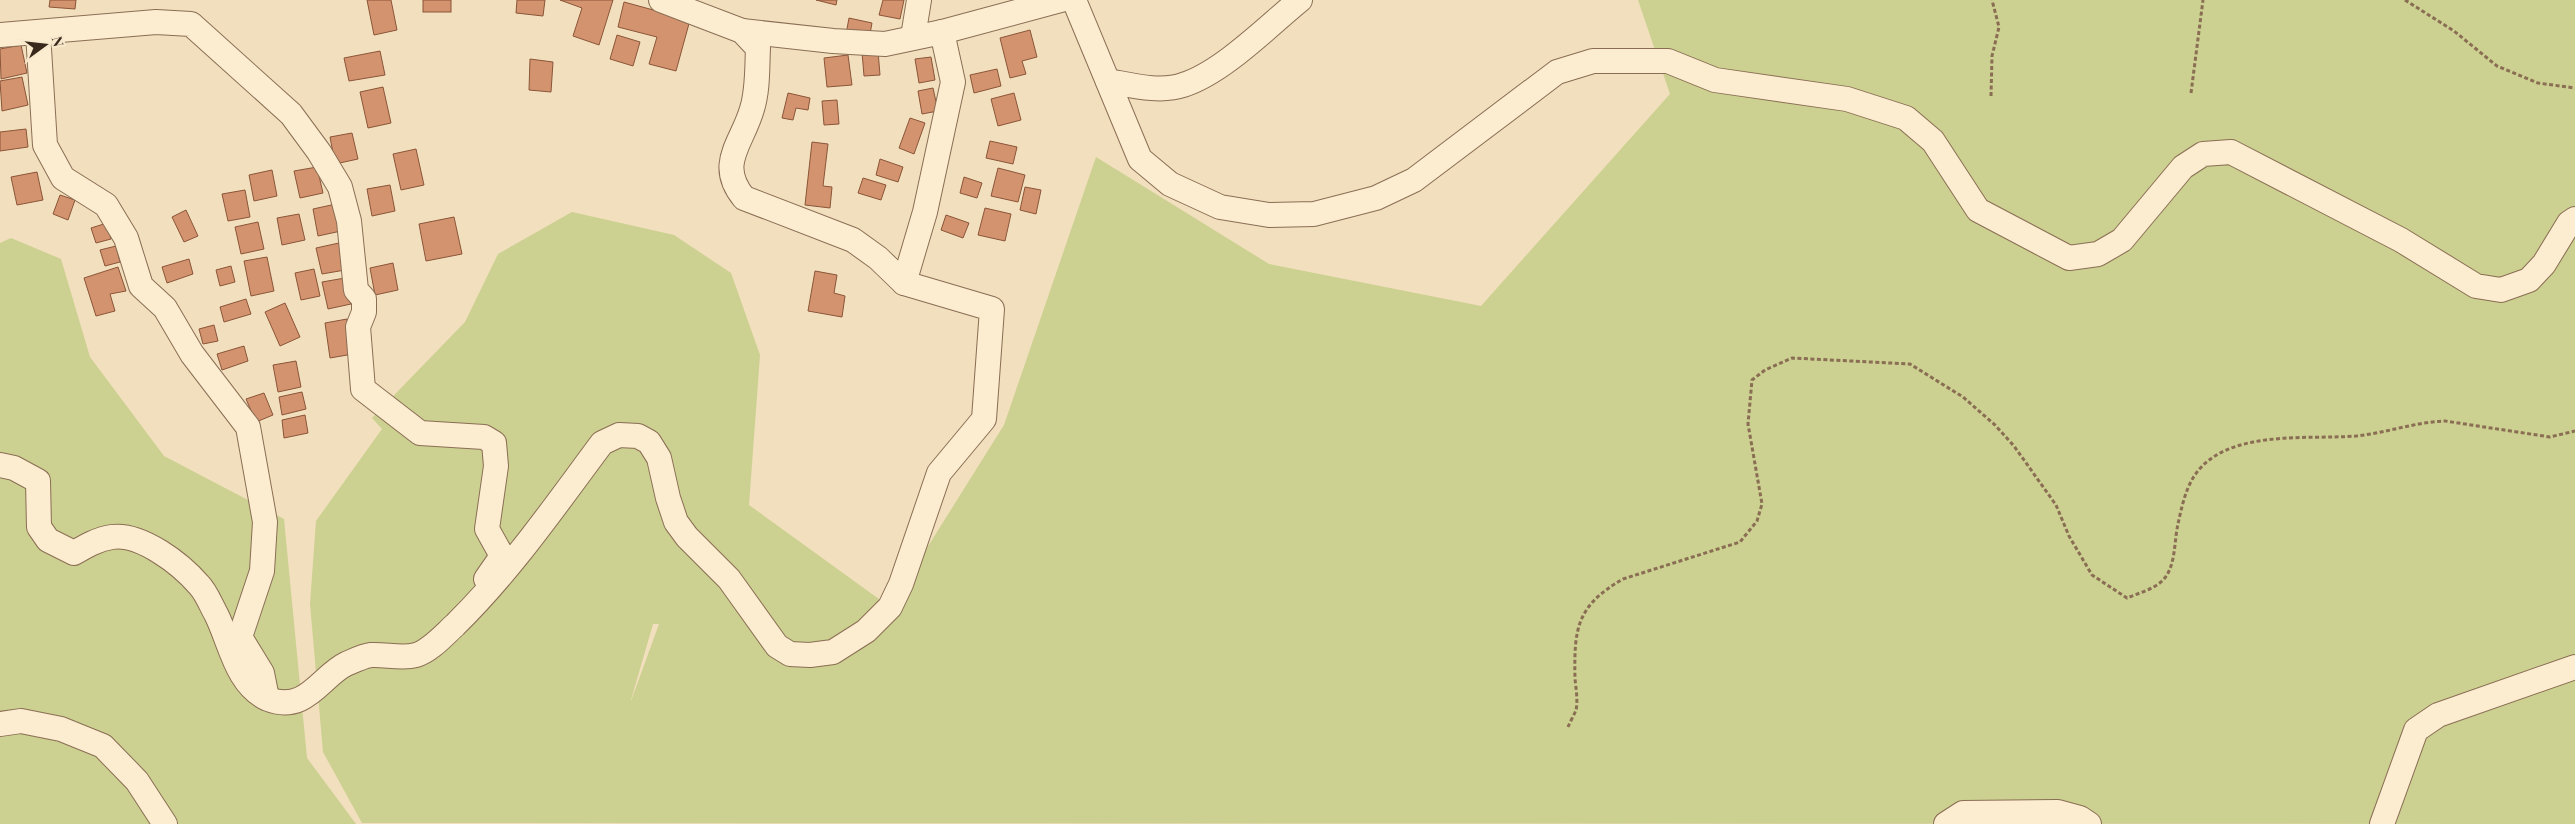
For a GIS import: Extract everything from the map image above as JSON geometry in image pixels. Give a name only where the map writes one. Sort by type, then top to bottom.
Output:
[{"type":"street","points":[[661,0],[742,31],[833,41],[885,44],[942,32],[1060,0]]},
{"type":"street","points":[[913,38],[919,0]]},
{"type":"street","points":[[1074,0],[1140,160],[1170,184],[1220,206],[1269,215],[1314,214],[1376,198],[1414,180],[1557,72],[1593,61],[1631,59],[1668,61],[1714,80],[1847,98],[1906,118],[1933,141],[1978,210],[2069,258],[2098,254],[2122,240],[2183,167],[2203,154],[2231,152],[2401,240],[2476,286],[2501,290],[2529,280],[2544,264],[2569,223],[2575,219]]},
{"type":"street","points":[[1108,81],[1145,88],[1182,86],[1211,73],[1300,0]]},
{"type":"street","points":[[0,35],[156,22],[191,24],[291,114],[319,152],[340,187],[350,221],[356,290],[364,299],[364,312],[358,327],[364,389],[420,433],[484,437],[494,443],[496,466],[487,529],[502,556],[459,620]]},
{"type":"street","points":[[0,465],[14,468],[38,481],[39,527],[48,540],[74,553],[97,540],[114,536],[158,550],[180,567],[200,585],[216,614],[234,658],[247,682],[267,698],[283,702],[305,697],[322,685],[344,665],[369,655],[416,655],[437,641],[482,598],[525,548],[602,443],[620,435],[638,436],[649,442],[659,458],[668,498],[676,522],[687,537],[729,579],[777,646],[790,654],[810,655],[834,652],[866,631],[890,608],[901,584],[939,473],[984,419],[992,309],[904,283],[878,258],[852,240],[744,198],[734,186],[731,169],[735,150],[752,110],[756,86],[758,48],[742,31]]},
{"type":"street","points":[[904,283],[925,212],[953,82],[942,32]]},
{"type":"street","points":[[38,33],[45,145],[63,178],[106,205],[126,238],[141,286],[165,308],[192,354],[248,427],[265,522],[262,571],[240,637],[262,673],[267,698]]},
{"type":"street","points":[[2382,824],[2416,730],[2438,715],[2575,667]]},
{"type":"street","points":[[0,724],[21,721],[62,729],[104,746],[137,781],[165,824]]},
{"type":"street","points":[[1946,824],[1963,814],[2058,812],[2080,818],[2089,824]]},
{"type":"path","points":[[1991,96],[1992,56],[1999,27],[1992,0]]},
{"type":"path","points":[[2191,93],[2203,0]]},
{"type":"path","points":[[2406,0],[2454,31],[2497,66],[2538,83],[2575,88]]},
{"type":"path","points":[[1568,727],[1576,709],[1575,662],[1578,624],[1591,603],[1623,579],[1740,542],[1757,521],[1762,504],[1748,424],[1752,380],[1765,370],[1792,358],[1910,364],[1963,397],[1995,425],[2014,446],[2056,505],[2068,536],[2092,575],[2127,598],[2154,586],[2165,578],[2174,555],[2178,525],[2193,478],[2206,463],[2227,450],[2283,436],[2356,436],[2430,422],[2445,421],[2550,437],[2575,431]]},
{"type":"green space","points":[[1638,0],[2575,0],[2575,824],[362,823],[323,752],[310,604],[316,521],[382,429],[372,418],[465,322],[498,254],[572,212],[674,235],[731,273],[760,355],[749,505],[890,607],[1004,425],[1096,157],[1269,264],[1481,306],[1670,94]],"holes":[[[653,624],[659,624],[631,701]]]},
{"type":"green space","points":[[11,238],[61,259],[90,357],[164,456],[284,519],[307,758],[356,824],[0,824],[0,243]]},
{"type":"building","points":[[50,0],[76,0],[75,9],[49,7]]},
{"type":"building","points":[[367,0],[391,0],[397,30],[374,35]]},
{"type":"building","points":[[423,0],[451,0],[451,12],[423,12]]},
{"type":"building","points":[[517,0],[545,0],[543,16],[516,13]]},
{"type":"building","points":[[560,0],[613,0],[599,45],[573,36],[582,8]]},
{"type":"building","points":[[816,0],[837,0],[836,5]]},
{"type":"building","points":[[883,0],[904,0],[900,19],[879,15]]},
{"type":"building","points":[[624,2],[690,20],[676,71],[649,64],[657,37],[618,27]]},
{"type":"building","points":[[849,18],[872,23],[869,39],[846,34]]},
{"type":"building","points":[[1030,30],[1037,57],[1022,61],[1026,74],[1010,78],[1000,38]]},
{"type":"building","points":[[617,35],[640,42],[633,66],[610,59]]},
{"type":"building","points":[[21,45],[27,73],[1,79],[0,49]]},
{"type":"building","points":[[380,51],[385,75],[349,81],[344,58]]},
{"type":"building","points":[[878,51],[880,75],[864,76],[862,52]]},
{"type":"building","points":[[848,55],[852,85],[827,87],[824,58]]},
{"type":"building","points":[[931,57],[935,80],[919,83],[915,59]]},
{"type":"building","points":[[530,59],[553,62],[551,92],[529,90]]},
{"type":"building","points":[[997,69],[1001,86],[974,93],[970,75]]},
{"type":"building","points":[[22,77],[28,105],[2,111],[0,81]]},
{"type":"building","points":[[383,87],[391,123],[368,128],[360,92]]},
{"type":"building","points":[[933,88],[938,111],[922,114],[918,91]]},
{"type":"building","points":[[788,93],[810,98],[808,110],[796,108],[793,120],[782,118]]},
{"type":"building","points":[[1014,93],[1021,120],[998,126],[991,99]]},
{"type":"building","points":[[837,100],[839,124],[824,125],[822,101]]},
{"type":"building","points":[[910,118],[925,123],[914,154],[899,148]]},
{"type":"building","points":[[26,129],[28,147],[0,151],[0,132]]},
{"type":"building","points":[[352,133],[358,159],[335,164],[330,137]]},
{"type":"building","points":[[990,141],[1017,147],[1013,164],[986,158]]},
{"type":"building","points":[[812,142],[828,144],[823,186],[832,187],[830,208],[805,205]]},
{"type":"building","points":[[416,149],[424,185],[401,190],[393,154]]},
{"type":"building","points":[[880,159],[903,167],[898,182],[876,175]]},
{"type":"building","points":[[317,167],[323,193],[300,198],[294,171]]},
{"type":"building","points":[[998,168],[1025,175],[1018,202],[991,196]]},
{"type":"building","points":[[272,170],[277,196],[254,201],[249,175]]},
{"type":"building","points":[[37,172],[43,200],[17,205],[11,177]]},
{"type":"building","points":[[964,177],[982,183],[977,198],[960,193]]},
{"type":"building","points":[[863,178],[886,185],[881,200],[858,193]]},
{"type":"building","points":[[390,185],[395,211],[372,216],[367,189]]},
{"type":"building","points":[[1025,187],[1041,190],[1036,214],[1020,210]]},
{"type":"building","points":[[245,190],[250,217],[228,221],[222,194]]},
{"type":"building","points":[[60,195],[75,200],[68,220],[53,214]]},
{"type":"building","points":[[336,204],[341,231],[318,236],[313,209]]},
{"type":"building","points":[[985,208],[1011,214],[1005,241],[978,235]]},
{"type":"building","points":[[186,210],[198,236],[184,242],[172,217]]},
{"type":"building","points":[[299,214],[305,240],[282,245],[277,218]]},
{"type":"building","points":[[946,215],[969,223],[963,238],[941,230]]},
{"type":"building","points":[[454,217],[462,254],[426,261],[419,224]]},
{"type":"building","points":[[258,222],[264,249],[241,254],[235,227]]},
{"type":"building","points":[[107,223],[111,239],[96,243],[91,228]]},
{"type":"building","points":[[339,243],[345,270],[322,274],[316,248]]},
{"type":"building","points":[[116,246],[120,262],[105,266],[100,250]]},
{"type":"building","points":[[267,257],[274,291],[251,296],[244,261]]},
{"type":"building","points":[[189,259],[193,274],[167,283],[162,267]]},
{"type":"building","points":[[393,263],[398,290],[375,295],[370,268]]},
{"type":"building","points":[[231,266],[235,282],[220,286],[216,270]]},
{"type":"building","points":[[118,267],[126,291],[110,294],[115,311],[96,316],[84,278]]},
{"type":"building","points":[[314,269],[320,296],[301,300],[295,273]]},
{"type":"building","points":[[815,271],[837,275],[834,293],[845,296],[842,317],[808,311]]},
{"type":"building","points":[[345,278],[351,304],[328,309],[322,282]]},
{"type":"building","points":[[246,299],[251,314],[224,322],[220,307]]},
{"type":"building","points":[[285,303],[300,337],[280,346],[265,312]]},
{"type":"building","points":[[347,319],[353,354],[330,358],[325,323]]},
{"type":"building","points":[[214,325],[218,341],[203,344],[199,329]]},
{"type":"building","points":[[244,346],[248,361],[222,370],[217,354]]},
{"type":"building","points":[[296,361],[301,387],[278,392],[273,365]]},
{"type":"building","points":[[302,392],[306,409],[282,415],[279,397]]},
{"type":"building","points":[[264,393],[273,415],[256,422],[246,399]]},
{"type":"building","points":[[305,415],[308,433],[284,438],[282,420]]}]
